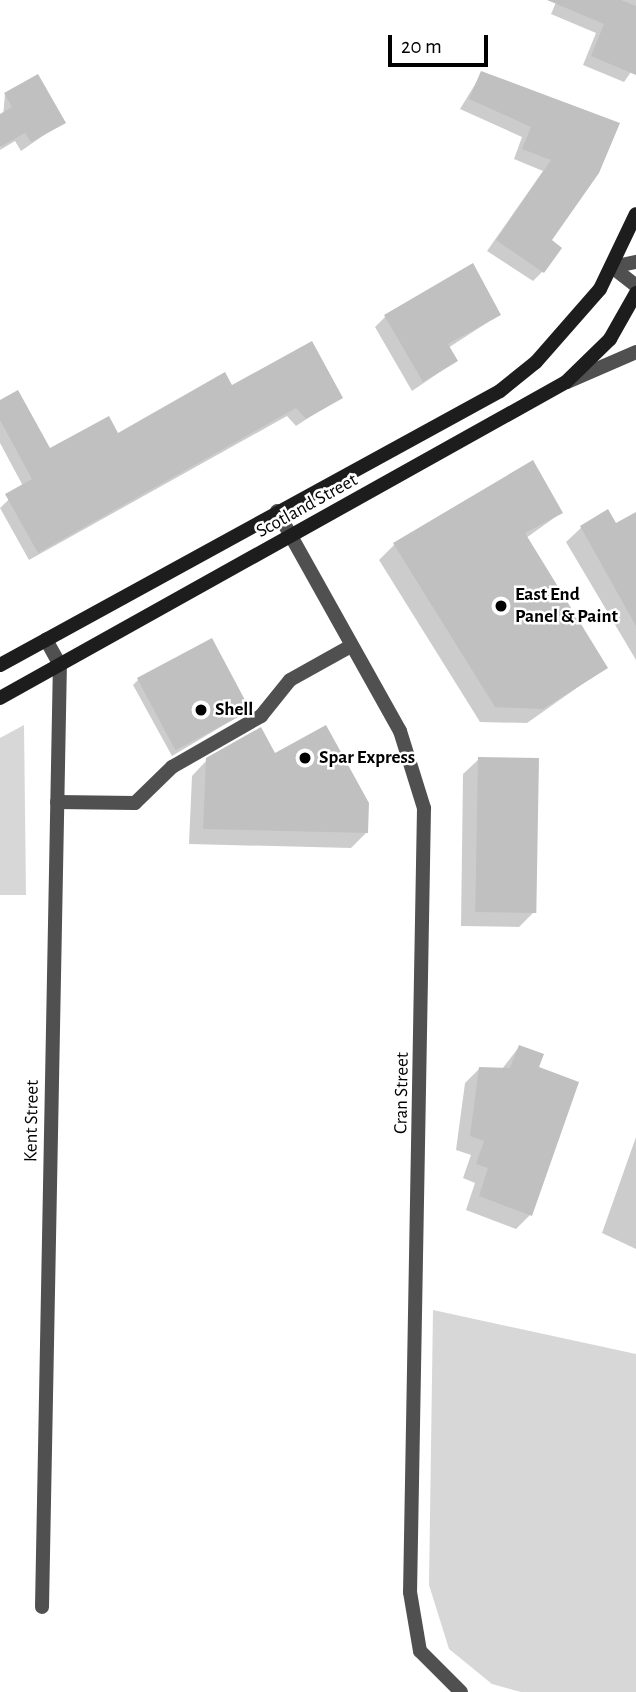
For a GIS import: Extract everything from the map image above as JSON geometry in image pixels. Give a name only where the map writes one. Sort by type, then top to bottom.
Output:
[{"type":"main road","name":"Scotland Street","points":[[0,665],[500,391],[572,324],[612,267],[636,214]]},
{"type":"main road","points":[[566,382],[610,339],[636,293]]},
{"type":"main road","name":"Scotland Street","points":[[0,698],[566,382]]},
{"type":"street","points":[[612,267],[636,262]]},
{"type":"street","points":[[612,267],[636,286]]},
{"type":"street","name":"Scotland Street","points":[[566,382],[636,352]]},
{"type":"street","name":"Cran Street","points":[[277,511],[400,731],[424,808],[411,1614],[420,1651],[461,1692]]},
{"type":"street","name":"Kent Street","points":[[42,1607],[60,665],[46,639]]},
{"type":"street","points":[[57,802],[141,800],[172,767],[261,716],[290,680],[351,646]]},
{"type":"shaded area","points":[[24,725],[26,895],[0,895],[0,738]]},
{"type":"shaded area","points":[[433,1310],[636,1354],[636,1692],[521,1692],[492,1684],[449,1649],[429,1585]]},
{"type":"building","points":[[547,0],[621,0],[636,6],[636,75],[591,56],[604,24]]},
{"type":"building","points":[[481,71],[620,123],[599,173],[552,240],[562,248],[544,273],[496,240],[551,160],[522,149],[531,127],[469,99]]},
{"type":"building","points":[[38,74],[66,123],[31,142],[25,133],[0,147],[0,114],[12,107],[4,93]]},
{"type":"building","points":[[473,263],[501,315],[448,344],[458,361],[423,382],[384,315]]},
{"type":"building","points":[[312,341],[343,398],[306,419],[296,408],[38,553],[5,494],[32,479],[0,420],[0,400],[18,390],[50,448],[109,416],[118,433],[225,372],[232,385]]},
{"type":"building","name":"East End Panel & Paint","points":[[533,460],[563,513],[525,533],[608,668],[543,709],[495,707],[393,543]]},
{"type":"building","points":[[608,509],[616,523],[636,512],[636,626],[580,526]]},
{"type":"building","points":[[212,638],[250,710],[175,750],[137,678]]},
{"type":"building","name":"Spar Express","points":[[326,725],[369,803],[368,833],[203,829],[206,758],[261,727],[275,753]]},
{"type":"building","points":[[478,757],[539,758],[536,913],[475,912]]},
{"type":"building","points":[[519,1045],[544,1054],[539,1067],[579,1082],[532,1216],[479,1196],[488,1168],[476,1164],[484,1141],[470,1136],[479,1067],[510,1068]]},
{"type":"place","name":"East End Panel & Paint","points":[[501,606]]},
{"type":"place","name":"Shell","points":[[201,710]]},
{"type":"place","name":"Spar Express","points":[[305,758]]}]
